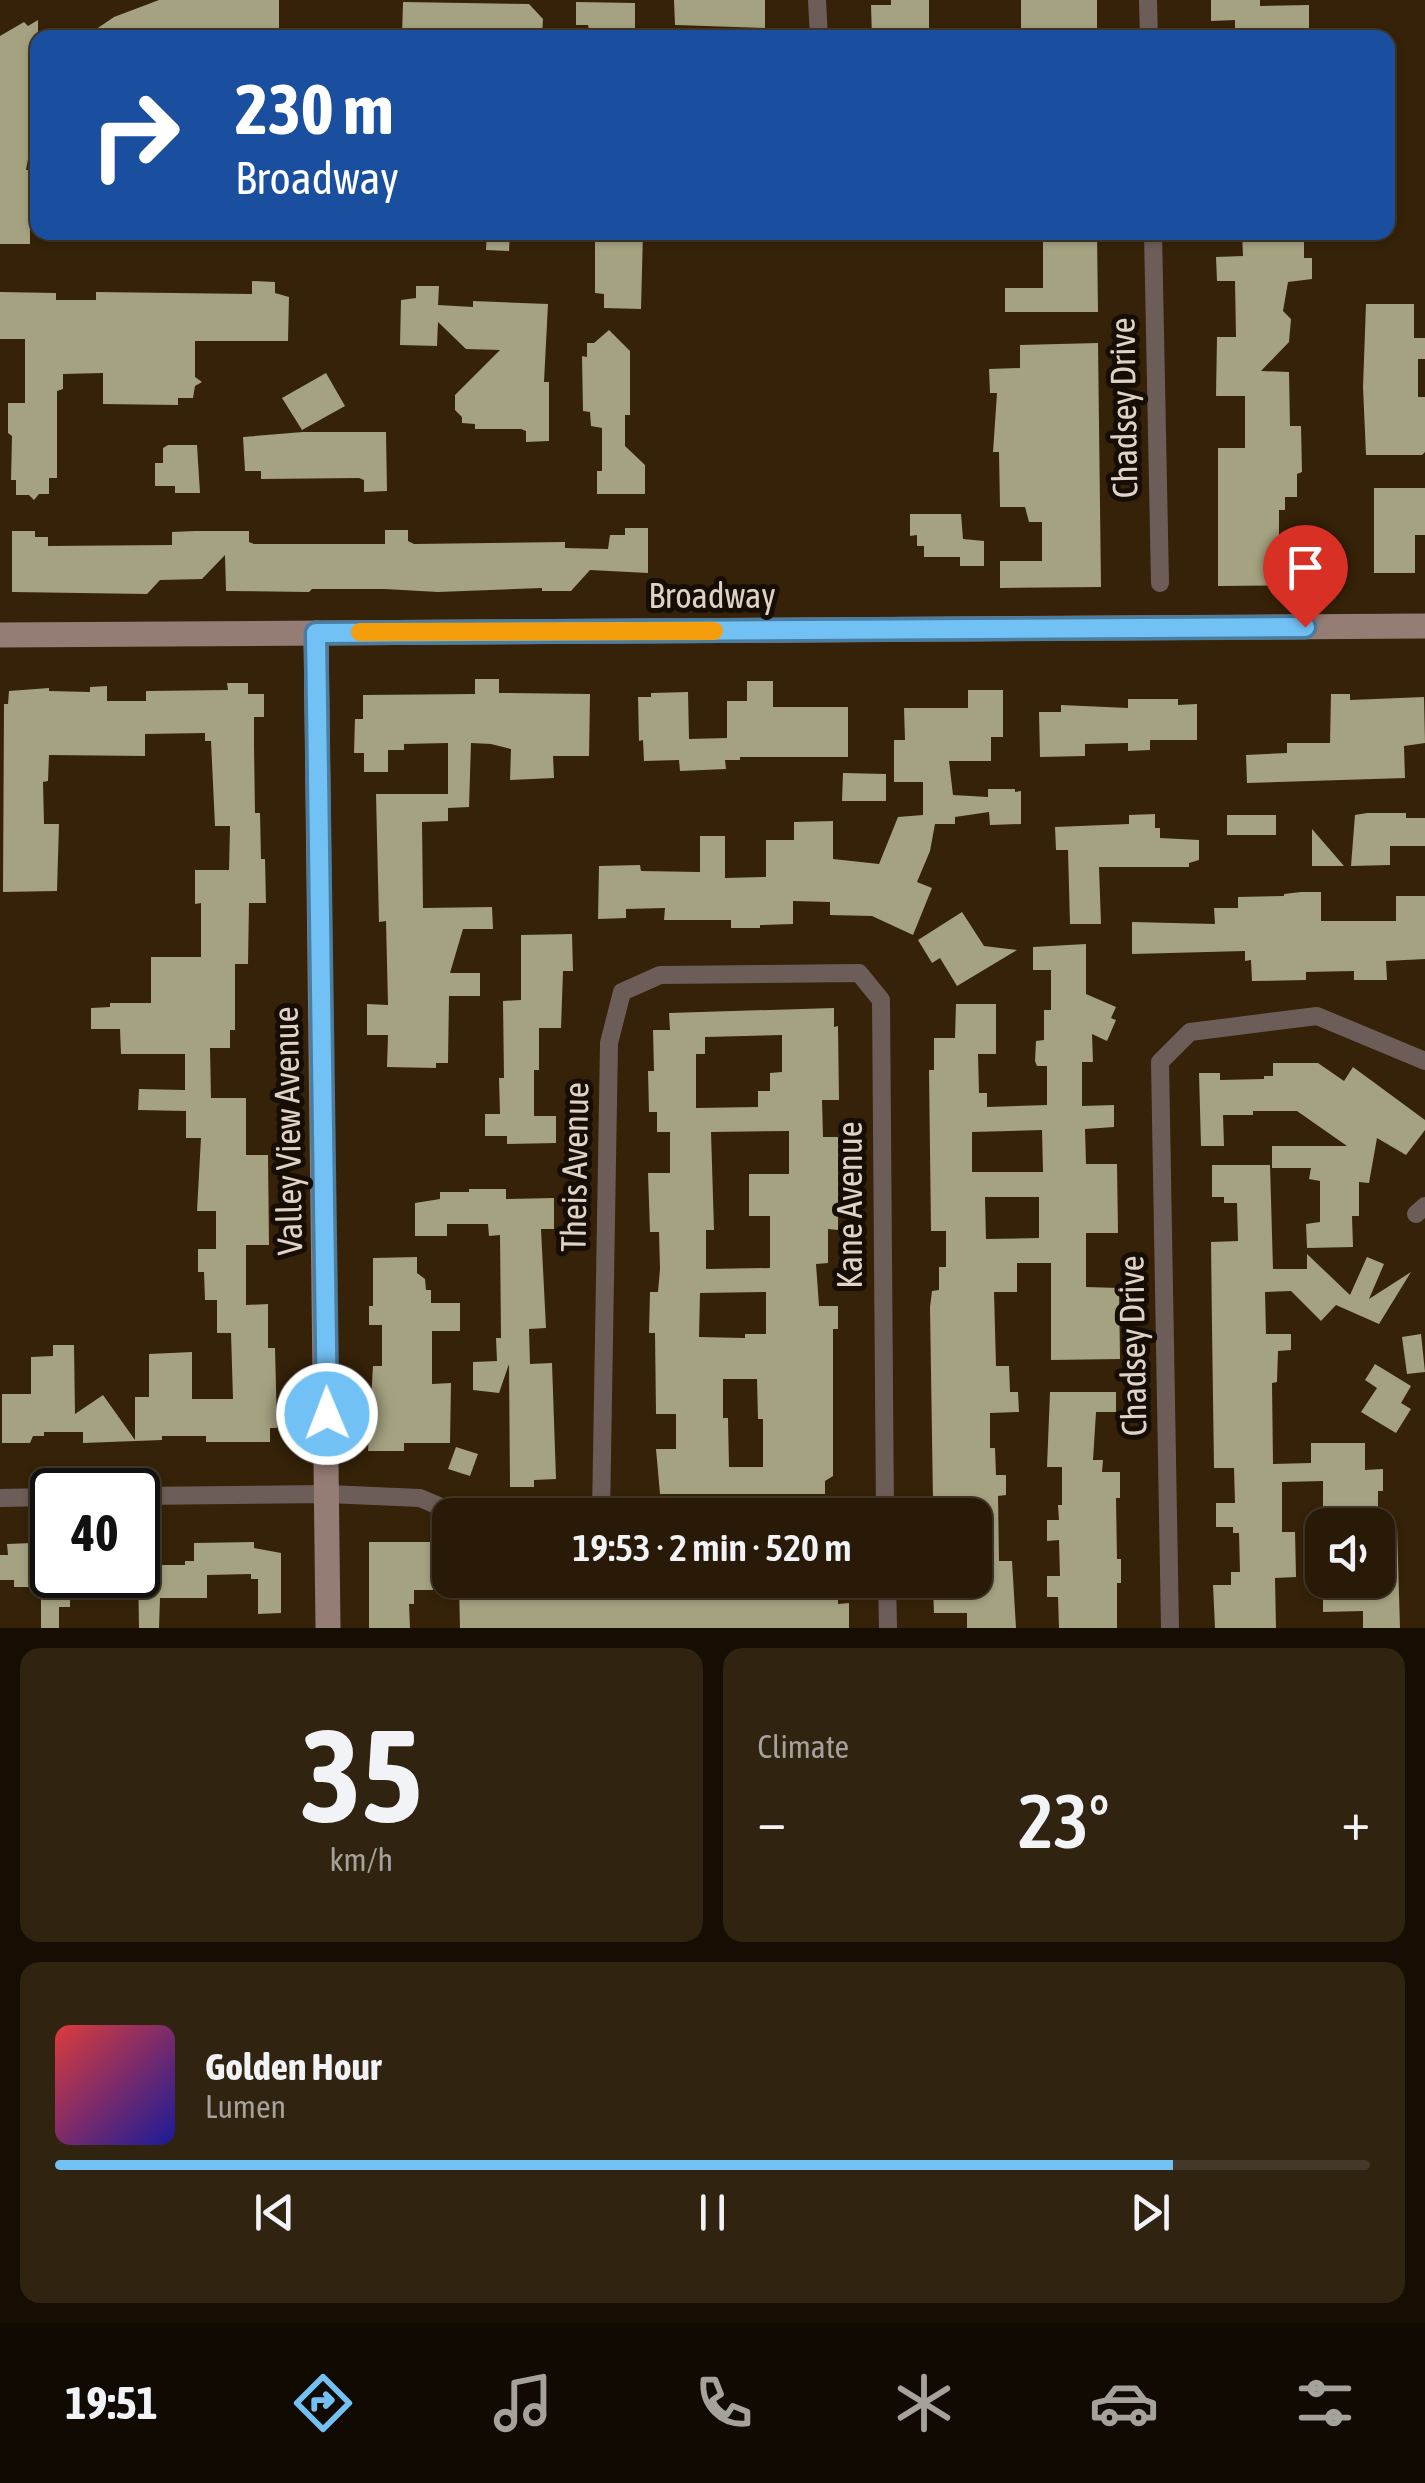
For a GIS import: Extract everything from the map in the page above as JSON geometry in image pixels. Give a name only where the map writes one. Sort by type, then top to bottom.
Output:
[{"type":"street","points":[[817,0],[819,30]]},
{"type":"street","points":[[1148,0],[1149,30]]},
{"type":"street","name":"Chadsey Drive","points":[[1153,240],[1160,583]]},
{"type":"street","name":"Broadway","points":[[0,635],[1425,626]]},
{"type":"street","name":"Valley View Avenue","points":[[316,633],[328,1628]]},
{"type":"street","name":"Kane Avenue","points":[[788,975],[859,972],[881,1000],[885,1498]]},
{"type":"street","name":"Theis Avenue","points":[[602,1498],[609,1043],[622,992],[660,976],[788,975]]},
{"type":"street","name":"Chadsey Drive","points":[[1170,1628],[1160,1062],[1190,1032],[1317,1016],[1425,1062]]},
{"type":"street","points":[[160,1496],[328,1494],[420,1498],[432,1503]]},
{"type":"street","points":[[0,1498],[30,1498]]},
{"type":"street","points":[[887,1598],[888,1628]]},
{"type":"building","points":[[159,0],[279,0],[279,30],[95,30],[114,17]]},
{"type":"building","points":[[674,0],[765,0],[765,28],[675,25]]},
{"type":"building","points":[[891,0],[929,0],[929,30],[872,30],[871,5],[891,5]]},
{"type":"building","points":[[1021,0],[1097,0],[1097,30],[1021,29]]},
{"type":"building","points":[[1211,0],[1260,0],[1260,6],[1309,5],[1309,28],[1235,30],[1235,20],[1211,21]]},
{"type":"building","points":[[403,2],[529,4],[543,19],[542,30],[402,30]]},
{"type":"building","points":[[576,2],[635,3],[635,30],[589,30],[588,25],[576,25]]},
{"type":"building","points":[[38,20],[38,30],[30,30],[30,148],[26,170],[30,170],[30,244],[0,244],[0,36],[24,22],[28,26]]},
{"type":"building","points":[[487,240],[510,240],[509,251],[486,250]]},
{"type":"building","points":[[595,240],[643,240],[641,309],[604,308],[604,294],[595,293]]},
{"type":"building","points":[[1043,240],[1097,240],[1098,312],[1005,312],[1005,288],[1043,288]]},
{"type":"building","points":[[1242,240],[1304,240],[1304,258],[1312,258],[1312,279],[1288,282],[1283,311],[1291,319],[1289,342],[1261,371],[1289,372],[1290,426],[1301,426],[1302,472],[1297,474],[1297,497],[1285,497],[1285,510],[1279,510],[1279,558],[1320,559],[1321,581],[1307,580],[1307,585],[1218,586],[1218,448],[1245,448],[1245,396],[1216,396],[1217,337],[1236,337],[1235,281],[1217,281],[1216,257],[1243,256]]},
{"type":"building","points":[[252,281],[275,282],[275,293],[289,297],[288,341],[195,341],[195,377],[202,382],[195,386],[193,398],[178,398],[178,405],[103,404],[103,373],[63,374],[63,389],[57,391],[57,478],[49,478],[49,494],[39,494],[34,500],[29,495],[16,495],[16,480],[11,480],[8,403],[25,403],[25,339],[0,339],[0,292],[56,293],[56,300],[96,300],[96,292],[252,294]]},
{"type":"building","points":[[416,286],[439,286],[438,305],[473,307],[473,301],[548,304],[544,382],[549,382],[549,441],[526,442],[526,431],[521,429],[475,429],[475,424],[462,423],[455,410],[455,395],[500,350],[466,349],[438,322],[437,346],[400,345],[401,300],[416,298]]},
{"type":"building","points":[[1366,304],[1414,304],[1414,338],[1425,338],[1425,359],[1418,359],[1418,397],[1425,397],[1422,455],[1366,455]]},
{"type":"building","points":[[609,330],[630,351],[630,415],[625,415],[625,446],[645,465],[645,494],[597,494],[597,471],[602,471],[602,428],[591,426],[590,412],[583,411],[582,356],[587,357],[587,343],[594,343]]},
{"type":"building","points":[[1098,343],[1101,587],[1000,588],[1000,561],[1042,561],[1042,522],[1029,522],[1025,507],[1000,507],[999,452],[993,452],[997,393],[990,393],[989,369],[1020,368],[1020,345]]},
{"type":"building","points":[[326,373],[345,406],[302,430],[282,398]]},
{"type":"building","points":[[386,432],[387,491],[364,492],[364,480],[359,478],[261,479],[261,471],[245,471],[243,437]]},
{"type":"building","points":[[197,445],[200,493],[175,493],[175,486],[155,486],[155,463],[163,463],[163,448]]},
{"type":"building","points":[[1374,488],[1425,488],[1425,535],[1415,535],[1415,573],[1374,573]]},
{"type":"building","points":[[910,514],[961,514],[963,539],[984,541],[984,566],[960,566],[960,557],[924,557],[924,546],[917,546],[917,535],[910,536]]},
{"type":"building","points":[[625,528],[648,528],[648,573],[590,570],[571,591],[226,591],[225,555],[202,579],[160,580],[147,594],[12,592],[12,531],[35,531],[35,537],[48,537],[48,546],[172,545],[172,532],[195,531],[249,531],[249,542],[254,544],[385,544],[385,530],[408,530],[408,541],[414,544],[565,542],[565,548],[608,549],[610,535],[625,535]]},
{"type":"building","points":[[475,679],[499,679],[499,693],[590,694],[589,756],[553,756],[554,778],[510,780],[511,749],[471,743],[469,807],[448,808],[448,743],[404,744],[404,750],[388,750],[388,772],[364,772],[364,753],[354,753],[355,719],[363,719],[363,695],[475,694]]},
{"type":"building","points":[[747,681],[773,681],[773,707],[848,707],[848,757],[740,757],[725,760],[726,769],[680,771],[679,760],[644,761],[643,740],[639,741],[638,697],[688,692],[689,739],[727,738],[727,701],[747,701]]},
{"type":"building","points":[[227,683],[248,683],[248,694],[264,694],[264,717],[254,717],[254,746],[255,813],[260,813],[266,903],[249,903],[248,964],[235,964],[235,1030],[230,1030],[230,1048],[210,1048],[211,1098],[246,1098],[246,1155],[268,1155],[269,1245],[246,1245],[246,1305],[268,1304],[268,1348],[275,1348],[277,1428],[270,1428],[270,1442],[206,1442],[206,1436],[162,1436],[162,1440],[83,1443],[83,1432],[44,1432],[44,1436],[33,1436],[30,1443],[2,1443],[2,1394],[31,1394],[31,1357],[53,1356],[53,1345],[74,1345],[75,1414],[103,1395],[135,1440],[135,1397],[149,1397],[149,1354],[192,1352],[192,1399],[233,1399],[231,1333],[217,1333],[217,1300],[205,1300],[204,1272],[198,1272],[198,1249],[216,1249],[216,1211],[197,1211],[201,1138],[186,1138],[186,1111],[138,1110],[139,1089],[185,1090],[185,1054],[121,1054],[120,1029],[91,1029],[91,1008],[110,1007],[110,1003],[151,1003],[151,957],[201,957],[201,903],[195,904],[195,870],[229,870],[230,826],[215,826],[211,741],[205,741],[205,733],[145,734],[145,756],[49,755],[48,781],[43,782],[44,824],[59,824],[57,891],[3,892],[4,704],[8,704],[9,691],[49,688],[90,692],[90,687],[107,686],[107,701],[146,701],[146,691],[228,690]]},
{"type":"building","points":[[968,690],[1003,690],[1003,737],[991,737],[991,761],[949,761],[953,795],[988,797],[988,789],[1021,791],[1021,824],[990,825],[989,812],[955,817],[955,824],[935,824],[930,851],[917,882],[932,888],[913,935],[872,916],[830,915],[830,902],[793,901],[793,924],[760,928],[731,928],[731,920],[664,920],[665,908],[626,909],[626,918],[598,919],[599,866],[640,865],[641,871],[700,872],[700,836],[725,836],[725,878],[766,877],[766,840],[794,840],[794,822],[833,821],[833,859],[879,864],[898,817],[923,815],[923,782],[894,782],[894,740],[905,740],[904,708],[968,708]]},
{"type":"building","points":[[1331,694],[1350,694],[1350,700],[1424,697],[1425,743],[1404,746],[1405,778],[1247,783],[1246,755],[1287,753],[1287,743],[1330,743]]},
{"type":"building","points":[[1128,699],[1178,699],[1178,705],[1197,704],[1197,740],[1150,740],[1150,750],[1128,751],[1128,743],[1085,744],[1085,756],[1040,757],[1039,712],[1061,712],[1061,705],[1128,708]]},
{"type":"building","points":[[843,773],[886,774],[886,801],[842,801]]},
{"type":"building","points":[[376,794],[448,794],[448,821],[422,822],[423,908],[492,907],[493,929],[463,929],[450,973],[480,973],[480,996],[449,996],[448,1063],[436,1063],[436,1068],[387,1067],[388,1035],[367,1035],[367,1004],[388,1005],[386,921],[379,922]]},
{"type":"building","points":[[1406,813],[1406,818],[1425,818],[1425,846],[1390,846],[1390,865],[1351,866],[1355,815]]},
{"type":"building","points":[[1155,814],[1160,838],[1199,840],[1199,860],[1189,863],[1189,867],[1099,867],[1101,924],[1070,924],[1068,850],[1056,850],[1055,827],[1129,824],[1129,815]]},
{"type":"building","points":[[1227,815],[1276,815],[1276,835],[1227,835]]},
{"type":"building","points":[[1312,829],[1344,866],[1312,866]]},
{"type":"building","points":[[1321,892],[1321,921],[1396,921],[1396,896],[1425,896],[1425,959],[1386,961],[1387,980],[1354,980],[1354,971],[1306,972],[1306,980],[1252,981],[1251,960],[1245,961],[1245,951],[1132,954],[1132,922],[1215,924],[1214,908],[1238,908],[1238,897]]},
{"type":"building","points":[[962,912],[984,946],[1017,950],[957,986],[940,958],[932,963],[918,940]]},
{"type":"building","points":[[572,934],[573,971],[563,971],[561,1028],[539,1028],[539,1070],[534,1070],[534,1116],[556,1116],[556,1143],[507,1144],[507,1136],[485,1136],[485,1114],[500,1114],[499,1078],[504,1078],[503,1001],[521,1000],[521,935]]},
{"type":"building","points":[[1086,944],[1086,994],[1116,1007],[1111,1018],[1116,1020],[1107,1041],[1092,1034],[1093,1062],[1082,1062],[1082,1106],[1114,1105],[1114,1127],[1085,1129],[1086,1164],[1117,1164],[1118,1233],[1086,1233],[1086,1287],[1119,1288],[1120,1359],[1051,1360],[1051,1263],[1017,1263],[1017,1292],[994,1292],[996,1366],[1009,1366],[1010,1392],[1018,1392],[1019,1412],[990,1413],[990,1448],[995,1448],[996,1475],[1006,1475],[1006,1495],[998,1496],[999,1561],[1012,1561],[1016,1628],[967,1628],[967,1613],[934,1613],[933,1598],[992,1598],[992,1498],[933,1498],[930,1307],[932,1291],[939,1290],[939,1267],[946,1267],[946,1231],[931,1231],[929,1070],[934,1070],[934,1038],[955,1038],[956,1004],[996,1004],[996,1054],[978,1054],[979,1093],[987,1093],[987,1107],[1047,1105],[1047,1066],[1037,1066],[1035,1061],[1036,1041],[1044,1040],[1044,1010],[1051,1010],[1051,970],[1033,970],[1033,947]],"holes":[[[1042,1130],[1043,1172],[972,1172],[972,1132]],[[985,1197],[1039,1197],[1039,1238],[986,1239]]]},
{"type":"building","points":[[834,1008],[834,1027],[838,1026],[839,1100],[822,1100],[823,1137],[838,1137],[838,1230],[828,1229],[828,1263],[816,1264],[819,1306],[838,1306],[838,1329],[833,1329],[833,1476],[825,1481],[825,1494],[660,1494],[656,1449],[676,1449],[676,1414],[656,1414],[655,1333],[649,1333],[650,1292],[658,1292],[659,1232],[650,1232],[648,1173],[670,1173],[670,1132],[657,1132],[657,1112],[649,1112],[648,1071],[654,1071],[653,1030],[670,1030],[669,1013]],"holes":[[[782,1035],[782,1072],[770,1073],[770,1091],[758,1091],[758,1107],[696,1108],[696,1054],[705,1054],[705,1037]],[[789,1131],[789,1174],[749,1174],[749,1216],[770,1216],[770,1268],[706,1269],[706,1230],[714,1230],[711,1132]],[[766,1292],[766,1334],[745,1334],[745,1338],[699,1337],[700,1293]],[[723,1379],[757,1379],[758,1419],[763,1419],[763,1467],[729,1467],[728,1418],[723,1418]]]},
{"type":"building","points":[[1273,1063],[1318,1063],[1344,1081],[1353,1067],[1425,1120],[1425,1130],[1406,1155],[1377,1138],[1369,1183],[1359,1182],[1359,1216],[1352,1216],[1353,1247],[1307,1248],[1306,1224],[1320,1222],[1320,1181],[1309,1179],[1311,1168],[1272,1168],[1272,1146],[1347,1146],[1297,1111],[1223,1115],[1224,1146],[1201,1146],[1199,1073],[1220,1073],[1220,1080],[1264,1079],[1273,1076]]},
{"type":"building","points":[[1212,1165],[1270,1165],[1273,1269],[1307,1269],[1307,1254],[1350,1295],[1367,1257],[1384,1264],[1369,1299],[1411,1272],[1379,1324],[1336,1305],[1321,1321],[1291,1291],[1265,1292],[1266,1334],[1291,1334],[1291,1350],[1278,1351],[1277,1382],[1272,1383],[1273,1464],[1311,1463],[1311,1443],[1365,1443],[1365,1470],[1383,1469],[1378,1508],[1323,1508],[1323,1481],[1282,1482],[1282,1532],[1295,1532],[1296,1577],[1275,1578],[1276,1628],[1215,1628],[1213,1585],[1231,1585],[1231,1572],[1240,1572],[1239,1533],[1233,1533],[1233,1527],[1216,1527],[1216,1503],[1235,1503],[1234,1468],[1214,1468],[1211,1242],[1238,1241],[1237,1203],[1224,1203],[1224,1197],[1212,1197]]},
{"type":"building","points":[[506,1189],[506,1199],[554,1198],[554,1229],[541,1229],[546,1328],[529,1329],[530,1364],[552,1363],[556,1479],[534,1480],[534,1487],[510,1487],[509,1364],[499,1393],[473,1390],[473,1362],[497,1361],[496,1338],[501,1338],[500,1235],[489,1236],[488,1224],[447,1224],[447,1236],[415,1236],[415,1203],[440,1199],[440,1192]]},
{"type":"building","points":[[417,1257],[417,1273],[425,1279],[426,1290],[431,1290],[431,1303],[460,1303],[460,1331],[432,1331],[432,1384],[451,1383],[450,1443],[404,1443],[404,1451],[368,1451],[373,1366],[382,1366],[382,1325],[369,1325],[373,1258]]},
{"type":"building","points":[[1421,1334],[1425,1372],[1407,1374],[1402,1337]]},
{"type":"building","points":[[1375,1364],[1411,1386],[1401,1403],[1411,1409],[1396,1433],[1361,1412],[1377,1388],[1365,1380]]},
{"type":"building","points":[[1050,1392],[1116,1392],[1116,1412],[1096,1412],[1093,1460],[1103,1460],[1102,1472],[1120,1472],[1120,1498],[1116,1498],[1117,1559],[1121,1559],[1117,1628],[1059,1628],[1058,1597],[1047,1597],[1047,1576],[1060,1576],[1059,1540],[1047,1541],[1047,1520],[1059,1520],[1058,1505],[1062,1505],[1062,1467],[1047,1467]]},
{"type":"building","points":[[456,1447],[478,1454],[470,1476],[448,1469]]},
{"type":"building","points":[[1397,1527],[1400,1628],[1363,1628],[1363,1611],[1323,1612],[1323,1598],[1395,1598]]},
{"type":"building","points":[[254,1542],[254,1548],[281,1553],[281,1613],[258,1614],[258,1579],[251,1579],[251,1574],[207,1575],[207,1598],[160,1598],[160,1565],[194,1561],[194,1543]]},
{"type":"building","points":[[369,1542],[432,1542],[432,1590],[414,1590],[414,1604],[409,1604],[410,1628],[369,1628]]},
{"type":"building","points":[[30,1543],[30,1587],[14,1587],[14,1580],[0,1580],[0,1555],[8,1555],[7,1544]]},
{"type":"building","points":[[41,1598],[85,1598],[70,1600],[70,1607],[59,1607],[59,1628],[41,1628]]},
{"type":"building","points":[[139,1598],[160,1598],[159,1628],[139,1628]]},
{"type":"building","points":[[459,1598],[838,1598],[838,1604],[849,1603],[849,1628],[460,1628]]},
{"type":"slow traffic","points":[[360,632],[714,631]]},
{"type":"route","points":[[327,1414],[316,633],[1305,627]]}]
